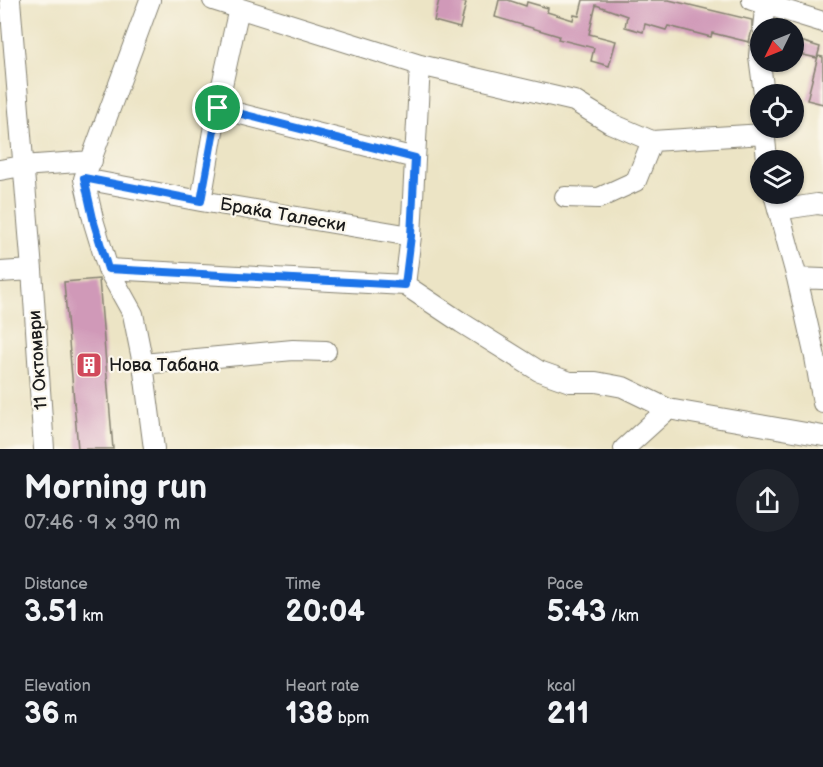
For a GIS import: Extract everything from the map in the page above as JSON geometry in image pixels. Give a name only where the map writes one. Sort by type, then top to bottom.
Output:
[{"type":"street","name":"11 Октомври","points":[[10,0],[44,449]]},
{"type":"street","points":[[150,0],[88,170],[94,223],[108,269],[133,314],[154,449]]},
{"type":"street","points":[[213,0],[420,65],[574,101],[610,123],[652,141],[750,132]]},
{"type":"street","points":[[762,18],[761,1],[823,22]]},
{"type":"street","points":[[201,201],[239,8]]},
{"type":"street","points":[[405,285],[411,236],[420,65]]},
{"type":"street","points":[[218,108],[415,158]]},
{"type":"street","points":[[565,197],[599,198],[636,181],[652,141]]},
{"type":"street","points":[[0,170],[22,166],[88,170]]},
{"type":"street","name":"Браќа Талески","points":[[88,170],[201,201],[411,236]]},
{"type":"street","points":[[804,203],[823,205]]},
{"type":"street","points":[[777,204],[797,278],[823,404]]},
{"type":"street","points":[[108,269],[405,285],[539,371],[570,382],[596,382],[623,387],[668,409],[823,436]]},
{"type":"street","points":[[0,272],[32,270]]},
{"type":"street","points":[[797,278],[823,279]]},
{"type":"street","points":[[142,364],[293,350],[326,351]]},
{"type":"street","points":[[624,449],[668,409]]},
{"type":"building","points":[[439,0],[466,3],[460,28],[434,21]]},
{"type":"building","points":[[499,0],[508,0],[526,6],[527,2],[548,8],[547,12],[573,20],[574,15],[579,16],[583,0],[669,0],[750,20],[750,38],[749,42],[712,33],[711,37],[668,26],[666,30],[645,24],[643,32],[625,27],[627,16],[596,5],[589,34],[616,41],[609,66],[591,61],[594,48],[558,39],[559,36],[495,17]]},
{"type":"building","points":[[804,42],[820,47],[817,58],[804,55]]},
{"type":"building","points":[[818,56],[823,57],[823,104],[807,100]]},
{"type":"building","name":"Нова Табана","points":[[99,279],[113,449],[78,449],[64,282]]},
{"type":"place","name":"Нова Табана","points":[[89,365]]},
{"type":"route","points":[[218,108],[415,158],[411,236],[405,285],[108,269],[94,223],[84,178],[201,201],[218,108]]}]
